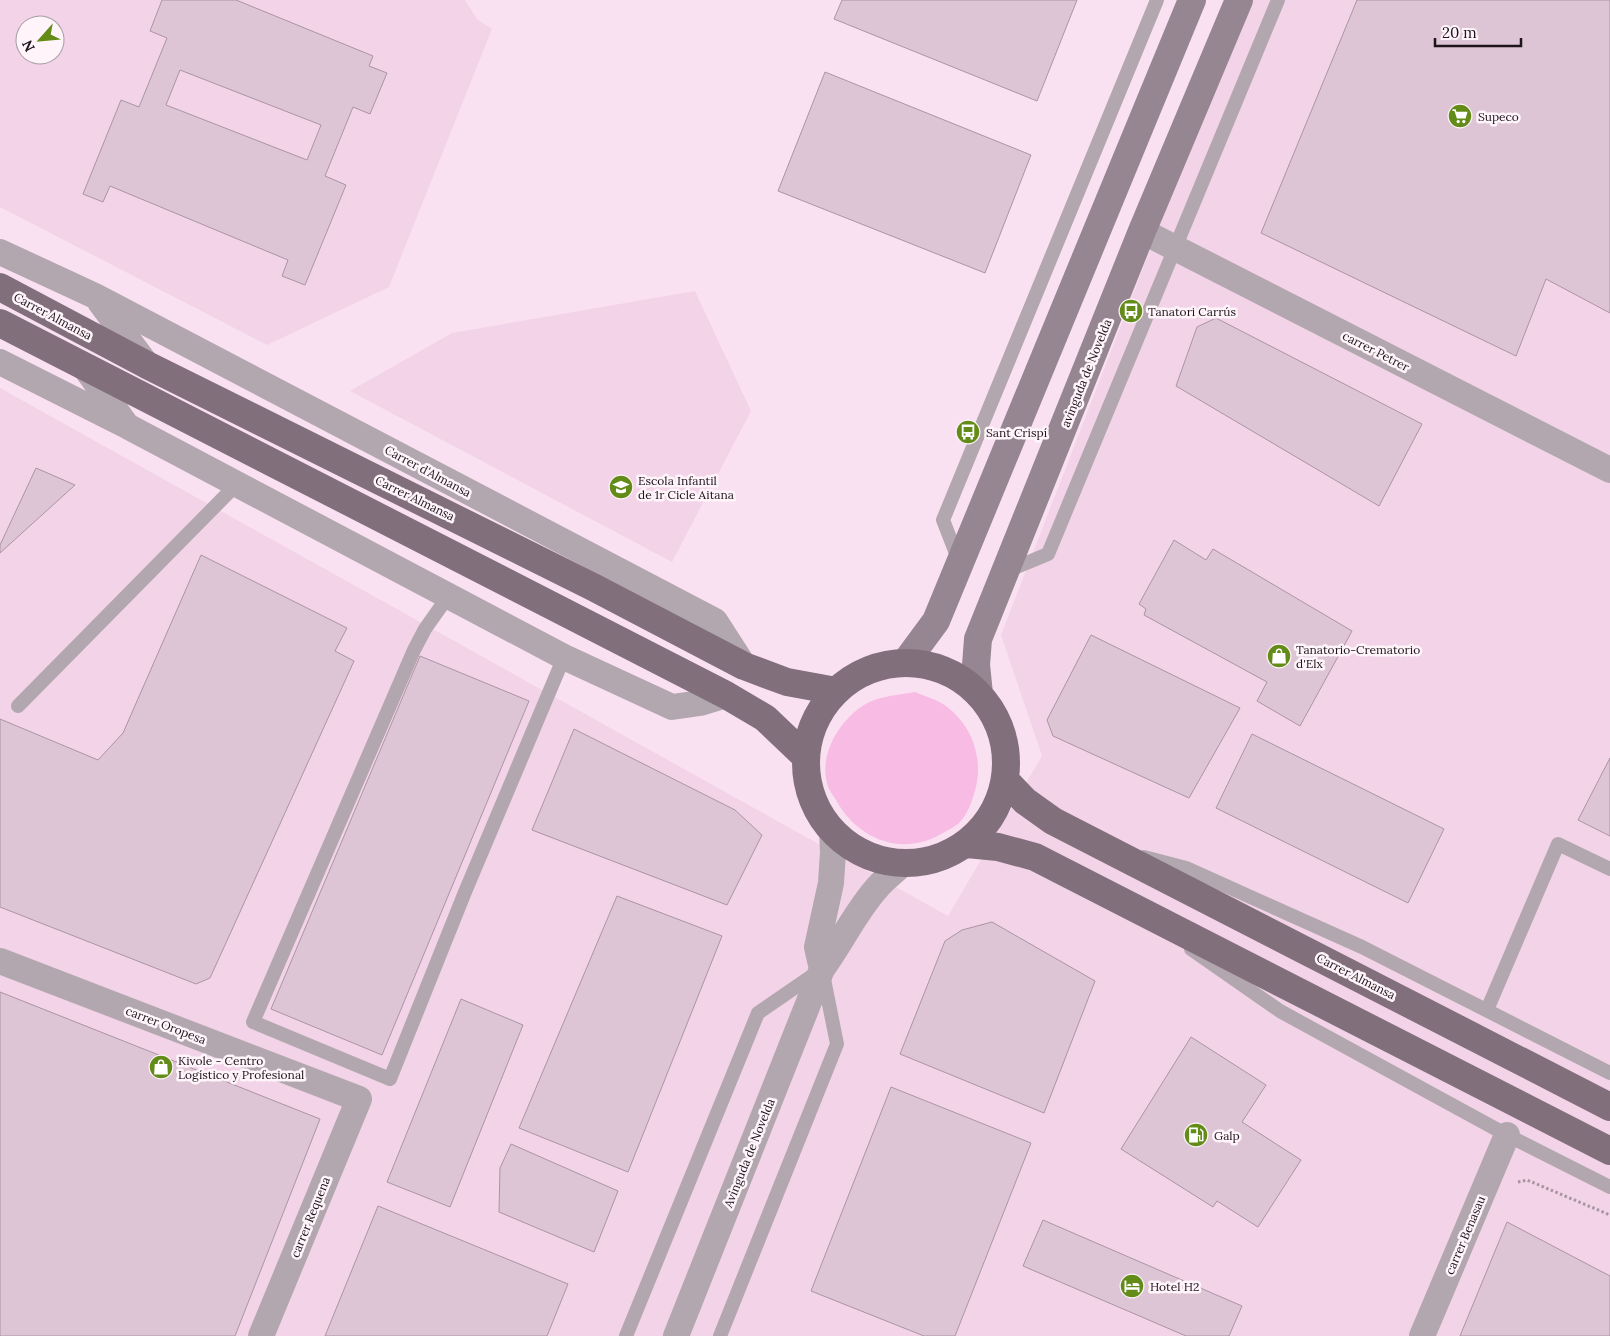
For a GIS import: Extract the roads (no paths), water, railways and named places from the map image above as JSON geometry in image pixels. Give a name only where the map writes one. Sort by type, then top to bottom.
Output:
[{"type":"main road","points":[[906,663],[936,621],[1192,0]]},
{"type":"main road","name":"avinguda de Novelda","points":[[979,694],[976,665],[978,639],[1007,571],[1142,231],[1239,0]]},
{"type":"main road","name":"Carrer Almansa","points":[[0,288],[147,365],[584,583],[744,666],[787,682],[836,691]]},
{"type":"main road","points":[[0,322],[726,695],[765,718],[806,757]]},
{"type":"main road","points":[[906,663],[928,665],[948,671],[979,694],[995,715],[1004,739],[1007,758],[1003,794],[992,816],[967,844],[950,855],[930,862],[901,865],[880,861],[865,854],[840,839],[823,820],[812,798],[807,776],[806,757],[809,738],[815,720],[826,702],[836,691],[853,677],[877,667],[906,663]]},
{"type":"main road","name":"Carrer Almansa","points":[[1005,780],[1025,800],[1053,821],[1610,1107]]},
{"type":"main road","points":[[967,844],[998,847],[1035,857],[1610,1151]]},
{"type":"street","name":"carrer Petrer","points":[[1142,231],[1610,470]]},
{"type":"street","name":"Carrer d'Almansa","points":[[0,252],[95,296],[715,621],[744,666]]},
{"type":"street","name":"Carrer d'Almansa","points":[[95,296],[147,365]]},
{"type":"street","points":[[0,362],[238,483],[564,656],[672,707],[700,703],[726,695]]},
{"type":"street","points":[[84,366],[127,426]]},
{"type":"street","points":[[822,969],[817,947],[831,883],[834,852],[832,830]]},
{"type":"street","name":"Avinguda de Novelda","points":[[676,1336],[822,969],[843,941],[860,910],[876,888],[901,865]]},
{"type":"street","name":"carrer Oropesa","points":[[0,961],[359,1099]]},
{"type":"street","name":"carrer Requena","points":[[261,1336],[359,1099]]},
{"type":"street","name":"carrer Benasau","points":[[1422,1336],[1507,1134]]},
{"type":"lane","points":[[960,564],[943,520],[1157,0]]},
{"type":"lane","points":[[1007,571],[1048,554],[1278,0]]},
{"type":"lane","points":[[18,706],[238,483]]},
{"type":"lane","points":[[449,595],[424,629],[414,650],[253,1022],[390,1080],[465,892],[564,656]]},
{"type":"lane","points":[[1487,1010],[1558,844],[1610,870]]},
{"type":"lane","name":"Carrer Almansa","points":[[1102,846],[1186,868],[1362,947],[1610,1072]]},
{"type":"lane","points":[[1124,903],[1280,1011],[1507,1134],[1610,1187]]},
{"type":"lane","points":[[626,1336],[758,1013],[822,969],[837,1044],[720,1336]]},
{"type":"place","name":"Supeco","points":[[1460,116]]},
{"type":"place","name":"Tanatori Carrús","points":[[1131,311]]},
{"type":"place","name":"Sant Crispí","points":[[968,432]]},
{"type":"place","name":"Escola Infantil de 1r Cicle Aitana","points":[[621,487]]},
{"type":"place","name":"Tanatorio-Crematorio d'Elx","points":[[1279,656]]},
{"type":"place","name":"Kivole - Centro Logístico y Profesional","points":[[161,1067]]},
{"type":"place","name":"Galp","points":[[1196,1135]]},
{"type":"place","name":"Hotel H2","points":[[1132,1286]]}]
